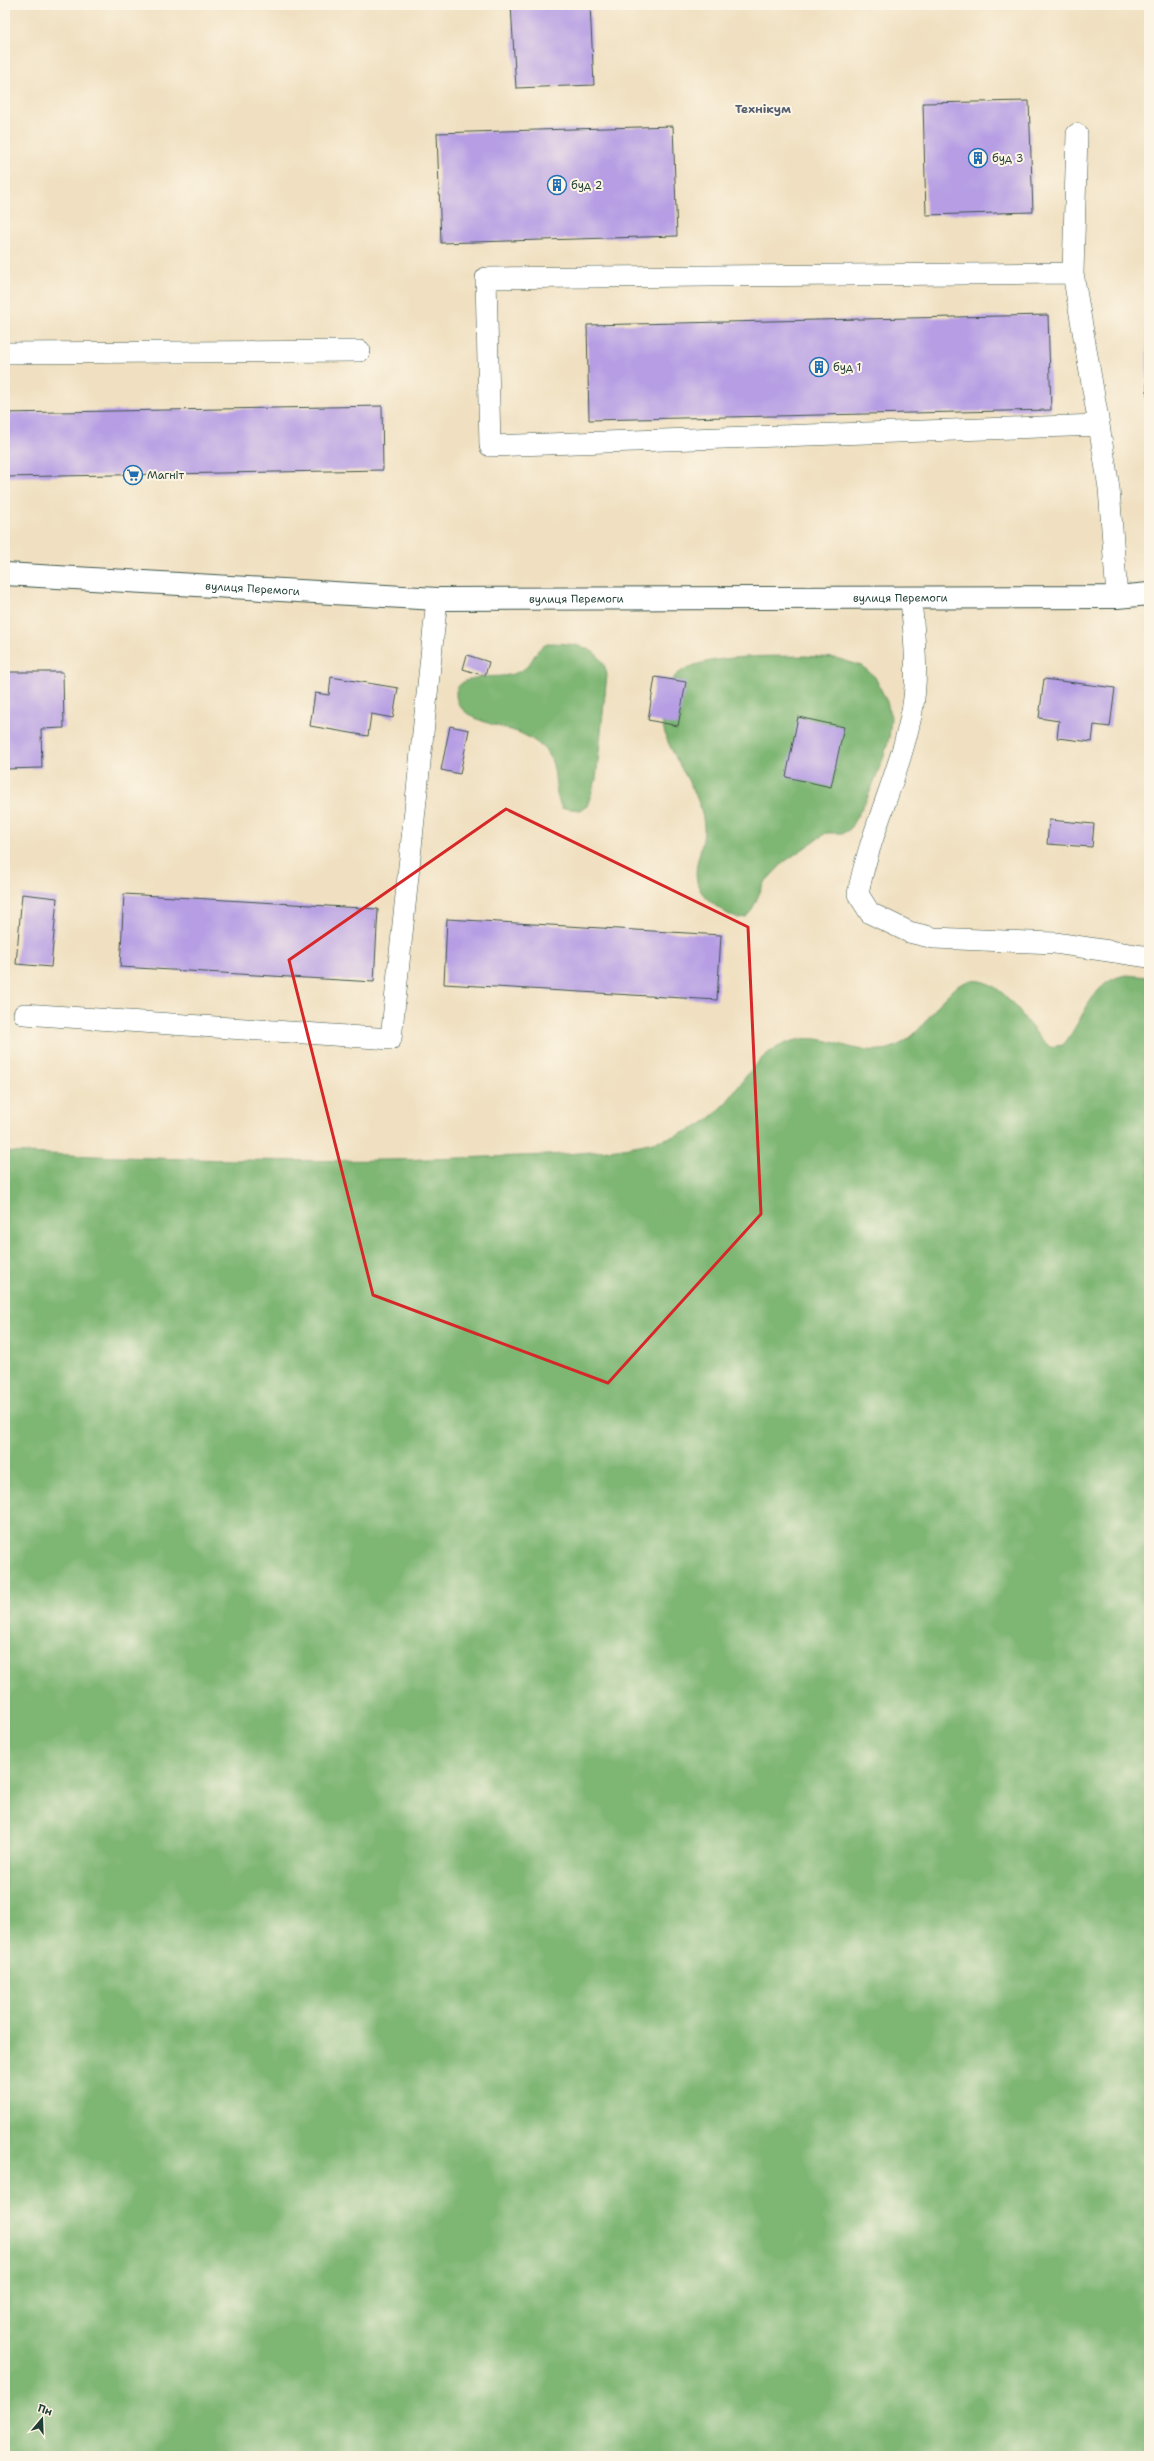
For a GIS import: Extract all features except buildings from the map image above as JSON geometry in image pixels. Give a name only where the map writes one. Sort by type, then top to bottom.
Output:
[{"type":"street","name":"вулиця Перемоги","points":[[5,574],[437,599],[911,599],[1117,597],[1149,594]]},
{"type":"lane","points":[[1077,134],[1073,273],[1109,488],[1117,597]]},
{"type":"lane","points":[[1073,273],[486,278],[490,446],[1099,426]]},
{"type":"lane","points":[[5,353],[360,351]]},
{"type":"lane","points":[[24,1014],[391,1039],[437,599]]},
{"type":"lane","points":[[911,599],[915,682],[913,709],[897,773],[864,863],[858,894],[870,913],[909,932],[934,938],[1055,943],[1149,956]]},
{"type":"highlighted area","points":[[506,809],[748,927],[761,1214],[608,1383],[373,1295],[289,960]]},
{"type":"green space","points":[[551,643],[570,644],[586,648],[594,652],[604,665],[607,675],[596,780],[587,806],[581,810],[562,808],[557,794],[551,758],[541,746],[532,739],[520,733],[490,724],[470,715],[462,709],[457,701],[456,692],[459,686],[464,682],[474,678],[510,675],[523,670],[544,645]]},
{"type":"green space","points":[[805,656],[836,658],[862,666],[875,677],[887,702],[891,717],[889,738],[883,759],[867,799],[849,830],[843,833],[826,833],[784,862],[764,883],[752,910],[746,917],[737,918],[727,914],[716,906],[699,888],[696,873],[704,834],[704,826],[700,807],[693,789],[666,736],[662,718],[663,700],[672,680],[682,671],[696,665],[714,660],[734,658]]},
{"type":"green space","points":[[1126,975],[1149,977],[1149,2456],[5,2456],[5,1152],[186,1159],[306,1161],[426,1159],[563,1154],[617,1149],[667,1138],[690,1130],[704,1122],[727,1102],[754,1066],[764,1056],[791,1041],[818,1039],[867,1050],[881,1050],[896,1046],[913,1035],[950,992],[959,985],[970,981],[982,982],[996,988],[1004,994],[1036,1033],[1050,1047],[1063,1045],[1096,993],[1104,985],[1114,979]]},
{"type":"place","name":"буд 3","points":[[978,158]]},
{"type":"place","name":"буд 2","points":[[557,185]]},
{"type":"place","name":"буд 1","points":[[819,367]]},
{"type":"place","name":"Магніт","points":[[133,475]]},
{"type":"district","name":"Технікум","points":[[763,109]]}]
